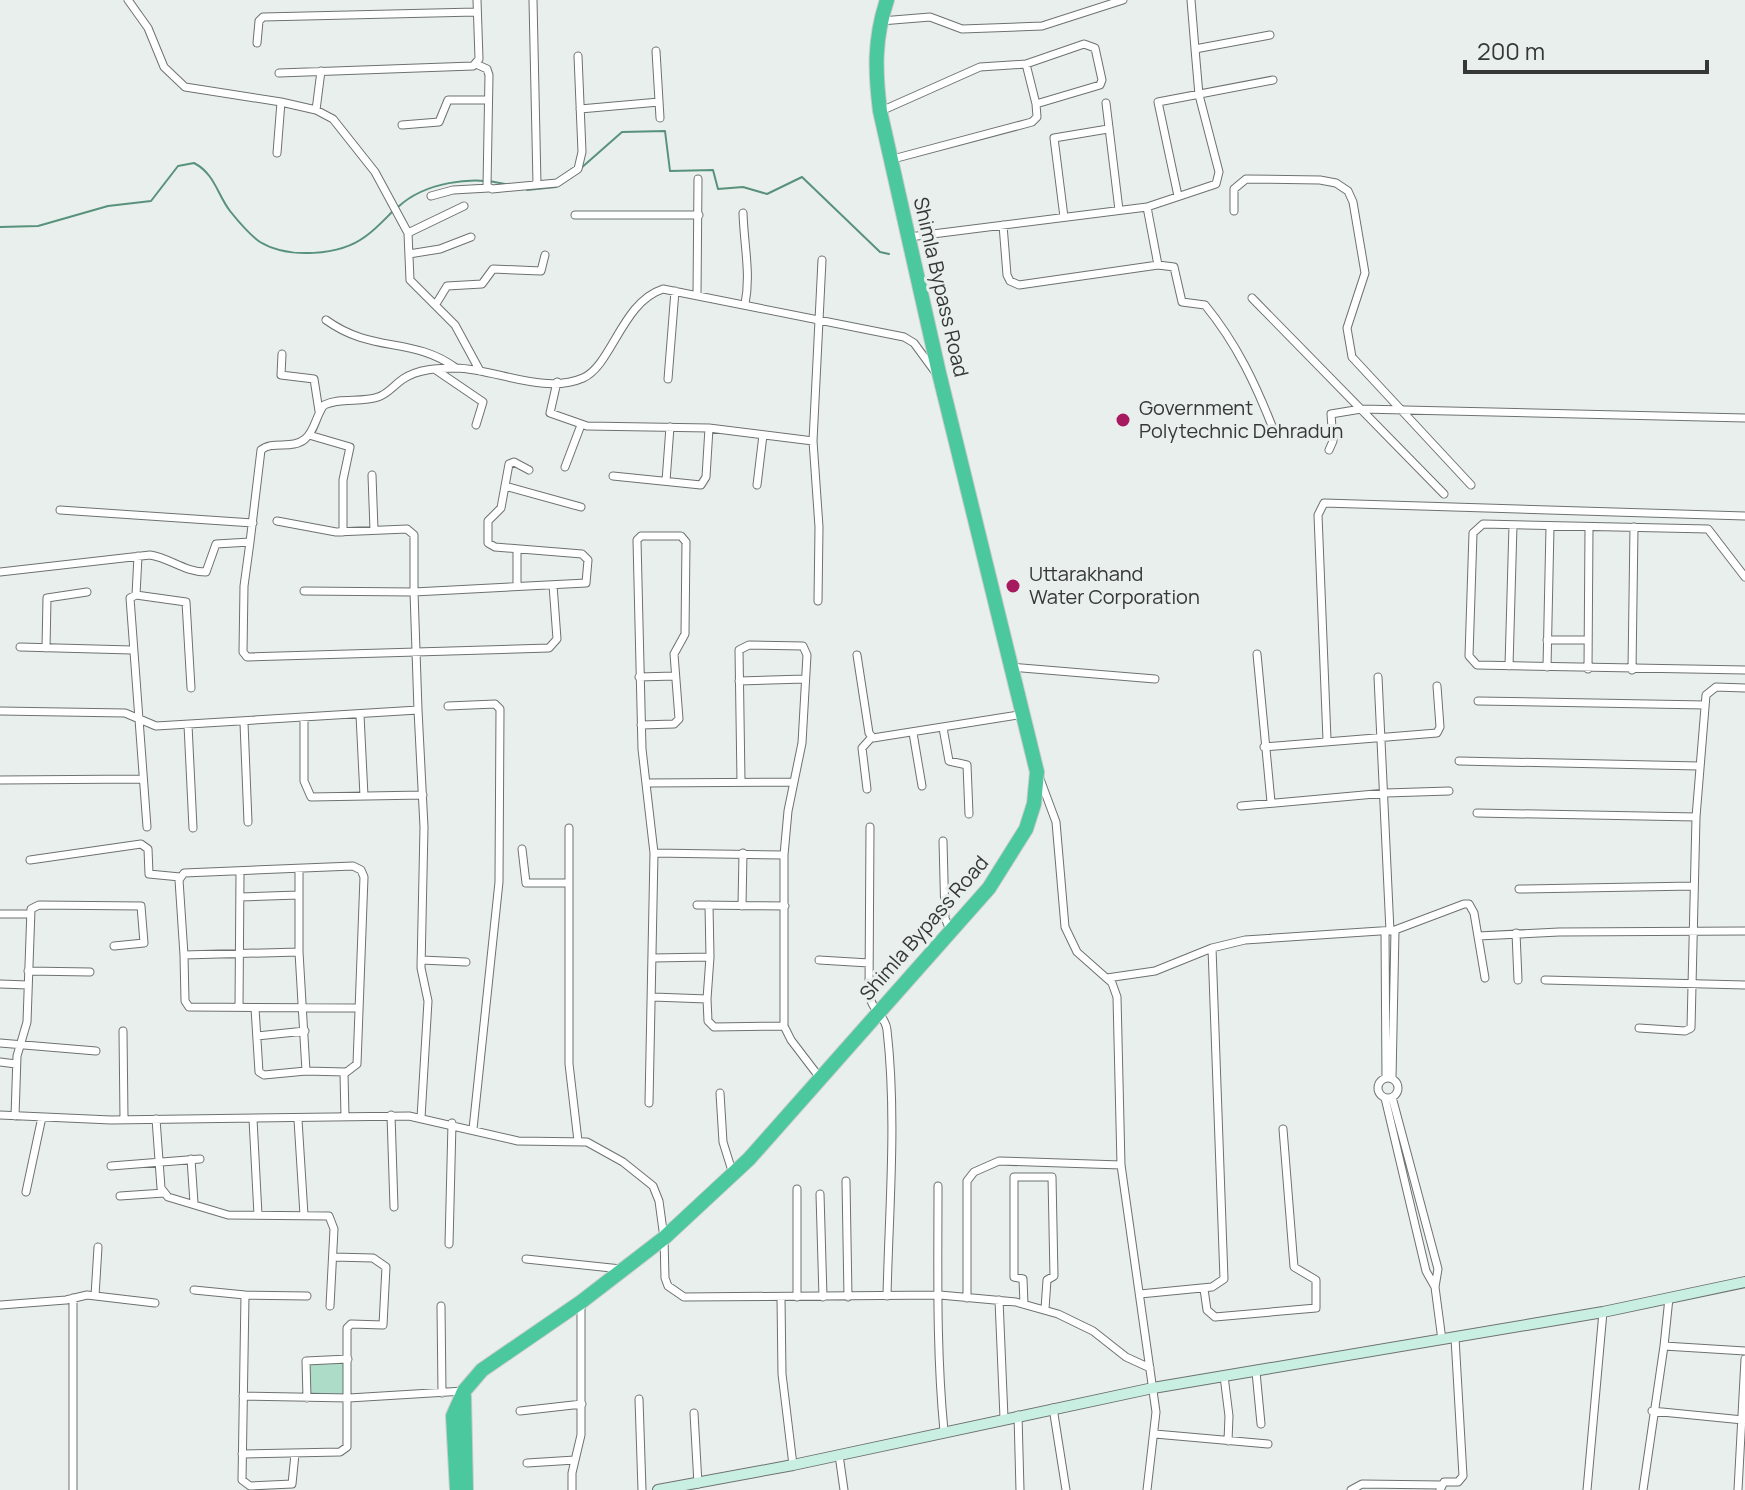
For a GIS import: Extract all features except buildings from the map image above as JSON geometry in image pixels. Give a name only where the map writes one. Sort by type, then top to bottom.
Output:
[{"type":"highway","name":"Shimla Bypass Road","points":[[457,1490],[453,1416],[464,1391],[482,1370],[581,1302],[664,1238],[733,1174],[989,888],[1026,829],[1034,804],[1037,772],[941,381],[880,111],[876,83],[876,34],[887,0]]},
{"type":"highway","points":[[464,1391],[466,1490]]},
{"type":"street","points":[[128,0],[148,28],[164,67],[185,87],[281,102],[316,110],[333,119],[355,144],[408,233],[410,280],[461,332],[480,371]]},
{"type":"street","points":[[476,64],[477,0]]},
{"type":"street","points":[[533,0],[537,184]]},
{"type":"street","points":[[880,21],[930,17],[962,29],[1042,26],[1123,0]]},
{"type":"street","points":[[909,237],[1147,207],[1219,179],[1199,95],[1191,0]]},
{"type":"street","points":[[257,43],[259,21],[263,17],[476,12]]},
{"type":"street","points":[[1195,49],[1270,35]]},
{"type":"street","points":[[880,111],[980,67],[1026,64],[1087,44],[1095,48],[1100,85],[1036,104]]},
{"type":"street","points":[[656,51],[660,118]]},
{"type":"street","points":[[431,196],[453,190],[480,191],[562,182],[580,166],[578,56]]},
{"type":"street","points":[[279,73],[469,67],[476,64]]},
{"type":"street","points":[[476,64],[488,72],[489,188]]},
{"type":"street","points":[[893,159],[1032,122],[1037,117],[1036,104],[1026,64]]},
{"type":"street","points":[[316,110],[321,71]]},
{"type":"street","points":[[1178,196],[1157,103],[1273,80]]},
{"type":"street","points":[[402,125],[439,122],[448,100],[487,100]]},
{"type":"street","points":[[277,153],[281,102]]},
{"type":"street","points":[[580,109],[659,102]]},
{"type":"street","points":[[1106,103],[1119,210]]},
{"type":"street","points":[[1064,217],[1054,138],[1108,129]]},
{"type":"street","points":[[1234,211],[1236,185],[1255,178],[1336,183],[1348,191],[1354,207],[1365,273],[1347,328],[1350,350],[1356,362],[1471,485]]},
{"type":"street","points":[[697,295],[698,179]]},
{"type":"street","points":[[408,233],[464,206]]},
{"type":"street","points":[[1147,207],[1158,265]]},
{"type":"street","points":[[743,213],[744,263],[750,277],[745,304]]},
{"type":"street","points":[[575,215],[699,215]]},
{"type":"street","points":[[1003,225],[1007,275],[1014,284],[1158,265],[1174,267],[1182,302],[1205,305],[1234,343],[1255,381],[1274,431]]},
{"type":"street","points":[[409,254],[440,249],[471,237]]},
{"type":"street","points":[[436,304],[447,286],[482,284],[493,269],[541,271],[545,255]]},
{"type":"street","points":[[818,601],[819,527],[813,441],[822,260]]},
{"type":"street","points":[[553,585],[557,639],[552,647],[245,655],[242,603],[261,450],[266,445],[299,443],[309,435],[319,411],[331,401],[378,397],[403,379],[434,368],[456,368],[557,382],[579,380],[594,371],[620,328],[649,296],[663,289],[904,337],[914,343],[941,381]]},
{"type":"street","points":[[668,379],[675,291]]},
{"type":"street","points":[[1252,298],[1444,494]]},
{"type":"street","points":[[326,320],[350,336],[370,343],[433,353],[456,368]]},
{"type":"street","points":[[282,354],[281,375],[314,379],[319,411]]},
{"type":"street","points":[[434,368],[483,402],[476,425]]},
{"type":"street","points":[[557,382],[550,413],[581,425],[709,428],[813,441]]},
{"type":"street","points":[[1329,450],[1333,439],[1331,414],[1361,409],[1745,418]]},
{"type":"street","points":[[565,467],[581,425]]},
{"type":"street","points":[[666,481],[670,427]]},
{"type":"street","points":[[613,476],[699,486],[704,483],[709,428]]},
{"type":"street","points":[[309,435],[350,447],[343,480],[343,532]]},
{"type":"street","points":[[757,485],[763,435]]},
{"type":"street","points":[[304,591],[414,592],[584,585],[588,560],[585,555],[491,546],[486,536],[488,521],[501,508],[510,462],[529,470]]},
{"type":"street","points":[[372,475],[374,530]]},
{"type":"street","points":[[505,486],[581,507]]},
{"type":"street","points":[[1327,740],[1318,515],[1324,503],[1745,516]]},
{"type":"street","points":[[60,510],[253,523]]},
{"type":"street","points":[[277,521],[343,532],[407,529],[413,534],[423,795],[421,960],[428,1005],[421,1118]]},
{"type":"street","points":[[1745,577],[1712,530],[1483,524],[1474,530],[1469,656],[1472,664],[1509,666],[1745,670]]},
{"type":"street","points":[[1509,666],[1513,525]]},
{"type":"street","points":[[1547,667],[1550,527]]},
{"type":"street","points":[[1632,670],[1634,527]]},
{"type":"street","points":[[1588,669],[1589,528]]},
{"type":"street","points":[[641,725],[678,722],[674,654],[685,634],[686,542],[676,535],[641,536],[637,540],[641,725],[654,853],[649,1103]]},
{"type":"street","points":[[0,572],[138,556],[160,557],[173,567],[203,573],[209,570],[216,544],[250,542]]},
{"type":"street","points":[[517,549],[517,586]]},
{"type":"street","points":[[136,595],[138,556]]},
{"type":"street","points":[[46,648],[48,596],[87,592]]},
{"type":"street","points":[[147,827],[128,600],[136,595],[186,602],[191,688]]},
{"type":"street","points":[[1547,640],[1588,640]]},
{"type":"street","points":[[741,781],[739,650],[749,645],[803,646],[807,655],[803,731],[784,855],[784,1026],[820,1078]]},
{"type":"street","points":[[20,647],[132,650]]},
{"type":"street","points":[[1257,654],[1271,802]]},
{"type":"street","points":[[857,655],[871,738]]},
{"type":"street","points":[[1011,667],[1155,679]]},
{"type":"street","points":[[639,677],[674,676]]},
{"type":"street","points":[[1378,677],[1386,793],[1390,931],[1389,1079],[1397,1087],[1389,1098],[1426,1271],[1435,1287]]},
{"type":"street","points":[[739,681],[805,679]]},
{"type":"street","points":[[1264,747],[1437,733],[1440,727],[1437,686]]},
{"type":"street","points":[[1639,1028],[1689,1030],[1693,982],[1696,817],[1705,705],[1711,688],[1745,688]]},
{"type":"street","points":[[1478,701],[1705,705]]},
{"type":"street","points":[[448,706],[495,704],[500,709],[499,882],[473,1129]]},
{"type":"street","points":[[0,711],[125,713],[156,726],[418,710]]},
{"type":"street","points":[[867,789],[862,748],[871,738],[1024,714]]},
{"type":"street","points":[[360,715],[364,796]]},
{"type":"street","points":[[304,719],[307,794],[317,798],[423,795]]},
{"type":"street","points":[[244,723],[248,822]]},
{"type":"street","points":[[188,725],[193,828]]},
{"type":"street","points":[[943,728],[949,761],[967,765],[969,814]]},
{"type":"street","points":[[913,733],[922,786]]},
{"type":"street","points":[[1459,761],[1699,766]]},
{"type":"street","points":[[1037,772],[1056,822],[1065,927],[1077,952],[1107,978],[1117,997],[1121,1165],[1153,1388],[1155,1434],[1147,1490]]},
{"type":"street","points":[[0,780],[143,779]]},
{"type":"street","points":[[646,783],[794,782]]},
{"type":"street","points":[[1241,806],[1386,793],[1449,791]]},
{"type":"street","points":[[1477,813],[1696,817]]},
{"type":"street","points":[[870,827],[869,999],[887,1029],[891,1143],[887,1296]]},
{"type":"street","points":[[569,828],[569,1064],[578,1141]]},
{"type":"street","points":[[943,841],[945,918],[951,932]]},
{"type":"street","points":[[30,860],[141,844],[148,849],[149,874],[180,877],[184,873],[353,866],[363,873],[357,1064],[345,1072],[306,1071],[264,1075],[259,1072],[255,1008]]},
{"type":"street","points":[[522,849],[526,883],[569,883]]},
{"type":"street","points":[[654,853],[784,855]]},
{"type":"street","points":[[742,906],[743,853]]},
{"type":"street","points":[[299,870],[299,952],[306,1071]]},
{"type":"street","points":[[239,1007],[240,873]]},
{"type":"street","points":[[180,877],[185,1001],[189,1007],[358,1008]]},
{"type":"street","points":[[1519,889],[1694,886]]},
{"type":"street","points":[[240,897],[298,895]]},
{"type":"street","points":[[1107,978],[1155,971],[1212,948],[1245,940],[1390,931],[1469,904],[1485,978]]},
{"type":"street","points":[[0,914],[29,914],[39,905],[141,906],[144,943],[114,946]]},
{"type":"street","points":[[697,905],[785,906]]},
{"type":"street","points":[[709,905],[708,1021],[714,1027],[784,1026]]},
{"type":"street","points":[[15,1116],[16,1064],[27,1022],[29,914]]},
{"type":"street","points":[[1478,936],[1745,931]]},
{"type":"street","points":[[1516,933],[1518,980]]},
{"type":"street","points":[[1140,1294],[1204,1289],[1222,1283],[1225,1270],[1212,948]]},
{"type":"street","points":[[184,955],[299,952]]},
{"type":"street","points":[[653,958],[710,957]]},
{"type":"street","points":[[421,960],[466,962]]},
{"type":"street","points":[[819,960],[869,963]]},
{"type":"street","points":[[28,971],[90,972]]},
{"type":"street","points":[[1545,980],[1745,985]]},
{"type":"street","points":[[0,984],[28,985]]},
{"type":"street","points":[[653,997],[707,999]]},
{"type":"street","points":[[123,1031],[124,1119]]},
{"type":"street","points":[[257,1036],[305,1031]]},
{"type":"street","points":[[0,1043],[19,1047],[96,1051]]},
{"type":"street","points":[[0,1062],[16,1064]]},
{"type":"street","points":[[345,1072],[345,1116]]},
{"type":"street","points":[[1389,1079],[1378,1088],[1389,1098],[1438,1269],[1435,1287],[1442,1340]]},
{"type":"street","points":[[720,1093],[723,1142],[733,1174]]},
{"type":"street","points":[[0,1115],[298,1120],[391,1115],[452,1123],[531,1143],[578,1141],[598,1147],[648,1181],[659,1201],[665,1278],[675,1293],[696,1299],[940,1295],[999,1300],[1045,1309],[1093,1331],[1126,1357],[1150,1368]]},
{"type":"street","points":[[391,1115],[394,1207]]},
{"type":"street","points":[[26,1192],[42,1117]]},
{"type":"street","points":[[156,1119],[164,1193]]},
{"type":"street","points":[[253,1119],[258,1215]]},
{"type":"street","points":[[298,1120],[304,1215]]},
{"type":"street","points":[[449,1244],[452,1123]]},
{"type":"street","points":[[1204,1289],[1207,1310],[1215,1317],[1316,1308],[1316,1280],[1294,1267],[1283,1129]]},
{"type":"street","points":[[191,1159],[194,1203]]},
{"type":"street","points":[[111,1166],[200,1159]]},
{"type":"street","points":[[967,1298],[967,1181],[974,1172],[999,1161],[1121,1165]]},
{"type":"street","points":[[1024,1304],[1023,1279],[1014,1277],[1014,1177],[1052,1177],[1054,1276],[1047,1280],[1045,1309]]},
{"type":"street","points":[[846,1181],[848,1297]]},
{"type":"street","points":[[938,1186],[940,1295],[937,1352],[944,1431]]},
{"type":"street","points":[[797,1189],[797,1297]]},
{"type":"street","points":[[120,1196],[164,1193],[228,1215],[327,1215],[331,1219],[333,1257],[330,1306]]},
{"type":"street","points":[[820,1194],[823,1297]]},
{"type":"street","points":[[95,1296],[98,1247]]},
{"type":"street","points":[[242,1454],[295,1454],[346,1449],[348,1325],[383,1325],[386,1267],[373,1258],[333,1257]]},
{"type":"street","points":[[526,1259],[623,1269]]},
{"type":"street","points":[[658,1490],[793,1465],[1153,1388],[1603,1312],[1745,1282]]},
{"type":"street","points":[[194,1290],[307,1296]]},
{"type":"street","points":[[245,1295],[240,1476],[250,1486],[292,1484],[295,1454]]},
{"type":"street","points":[[1,1305],[95,1296],[155,1303]]},
{"type":"street","points":[[73,1298],[73,1490]]},
{"type":"street","points":[[781,1298],[782,1374],[793,1465]]},
{"type":"street","points":[[1643,1490],[1669,1298]]},
{"type":"street","points":[[999,1300],[1004,1418]]},
{"type":"street","points":[[572,1490],[575,1460],[580,1449],[581,1302]]},
{"type":"street","points":[[441,1306],[442,1393]]},
{"type":"street","points":[[1587,1490],[1603,1312]]},
{"type":"street","points":[[1351,1490],[1362,1484],[1440,1487],[1458,1482],[1463,1476],[1455,1338]]},
{"type":"street","points":[[1664,1346],[1745,1351]]},
{"type":"street","points":[[307,1398],[306,1361],[348,1359]]},
{"type":"street","points":[[1738,1490],[1745,1359]]},
{"type":"street","points":[[1256,1372],[1261,1424]]},
{"type":"street","points":[[1224,1376],[1229,1416],[1228,1441]]},
{"type":"street","points":[[243,1396],[349,1398],[464,1391]]},
{"type":"street","points":[[639,1399],[642,1490]]},
{"type":"street","points":[[520,1411],[582,1404]]},
{"type":"street","points":[[1053,1408],[1066,1490]]},
{"type":"street","points":[[1652,1411],[1743,1420]]},
{"type":"street","points":[[694,1413],[698,1484]]},
{"type":"street","points":[[1018,1415],[1020,1490]]},
{"type":"street","points":[[1155,1434],[1268,1444]]},
{"type":"street","points":[[839,1455],[844,1490]]},
{"type":"street","points":[[527,1463],[575,1460]]},
{"type":"green space","points":[[308,1362],[344,1362],[343,1395],[309,1396]]},
{"type":"waterway","points":[[580,169],[622,132],[665,131],[670,171],[713,170],[718,189],[743,187],[767,194],[802,177],[880,252],[889,254]]},
{"type":"waterway","points":[[0,227],[38,226],[108,206],[151,201],[178,166],[194,163],[207,173],[230,211],[248,232],[260,242],[285,251],[314,253],[342,248],[366,236],[393,211]]},
{"type":"waterway","points":[[398,207],[421,192],[449,183],[478,181],[505,184]]},
{"type":"waterway","points":[[527,190],[556,187],[563,183]]},
{"type":"place","name":"Government Polytechnic Dehradun","points":[[1123,420]]},
{"type":"place","name":"Uttarakhand Water Corporation","points":[[1013,586]]}]
